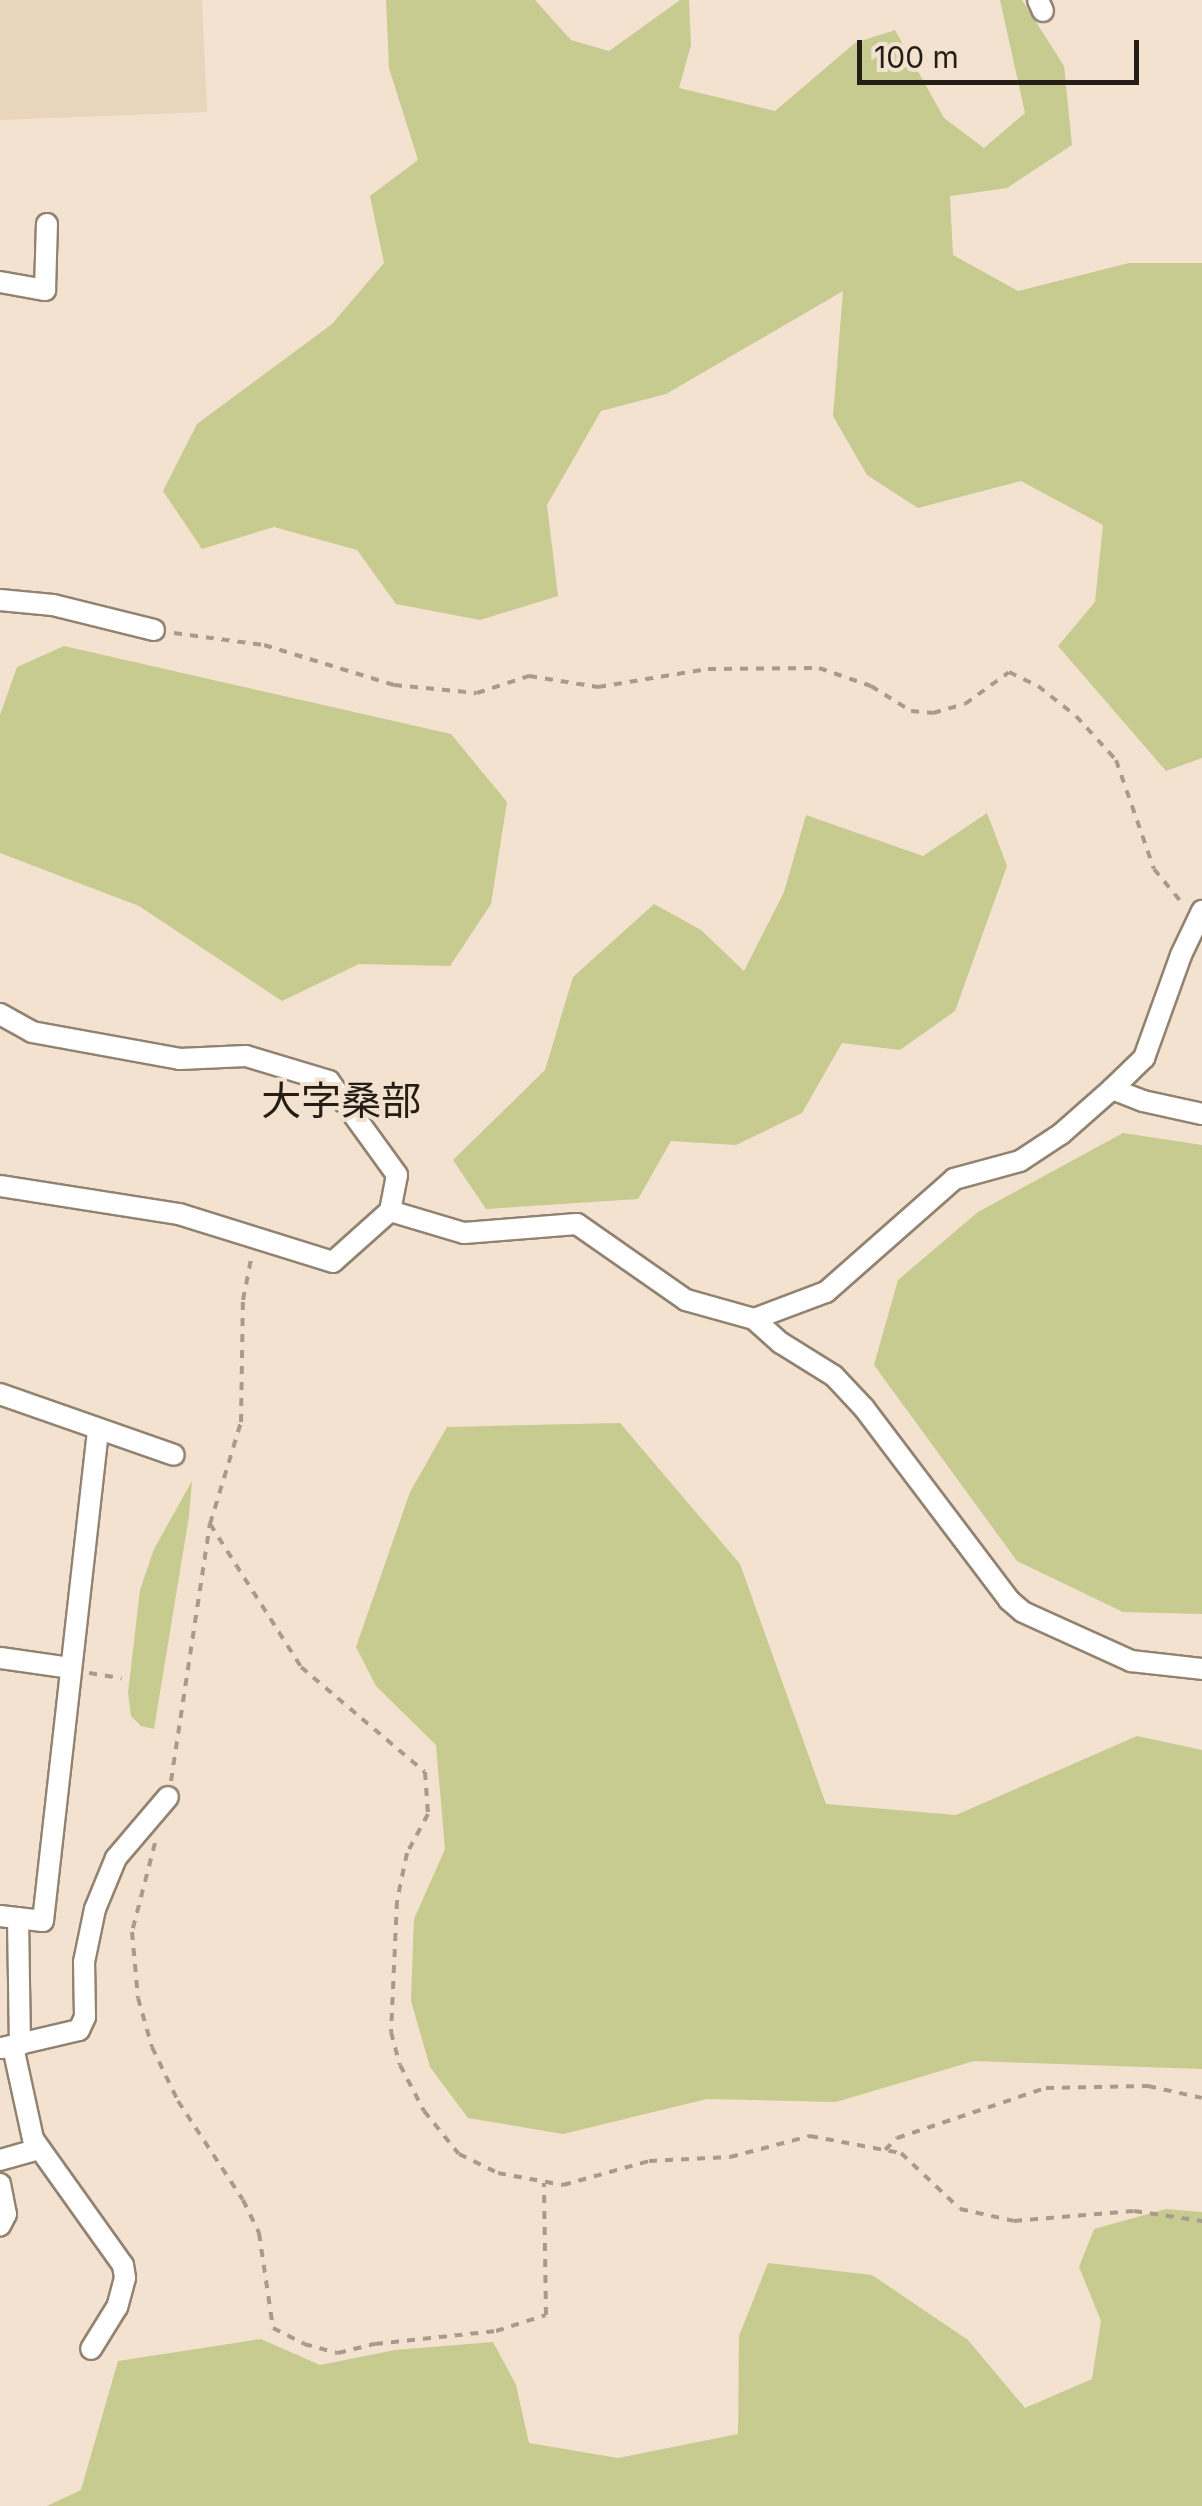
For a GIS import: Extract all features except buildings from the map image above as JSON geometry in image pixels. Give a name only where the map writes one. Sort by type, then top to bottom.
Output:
[{"type":"street","points":[[0,282],[45,290],[47,224]]},
{"type":"street","points":[[0,600],[53,605],[154,630]]},
{"type":"street","points":[[754,1320],[826,1292],[954,1179],[1020,1161],[1061,1134],[1112,1089],[1144,1058],[1199,916]]},
{"type":"street","points":[[0,1014],[32,1032],[180,1059],[246,1056],[328,1082],[397,1175],[390,1211],[332,1262],[256,1234],[124,1202],[0,1186]]},
{"type":"street","points":[[1112,1089],[1142,1101],[1202,1114]]},
{"type":"street","points":[[390,1211],[464,1233],[577,1224],[686,1300],[754,1320],[834,1376],[864,1408],[1023,1612],[1131,1661],[1202,1669]]},
{"type":"street","points":[[0,1394],[174,1455]]},
{"type":"street","points":[[91,2349],[117,2307],[125,2278],[122,2265],[39,2149],[11,2047],[9,1917],[43,1921],[98,1429]]},
{"type":"street","points":[[0,1658],[70,1669]]},
{"type":"street","points":[[11,2047],[79,2030],[85,2017],[84,1962],[94,1910],[116,1858],[168,1798]]},
{"type":"street","points":[[0,2160],[39,2149]]},
{"type":"street","points":[[0,2184],[6,2214],[0,2226]]},
{"type":"path","points":[[154,630],[264,645],[394,685],[477,694],[528,676],[598,686],[708,670],[819,668],[871,686],[911,711],[933,713],[964,704],[1009,672],[1038,686],[1076,716],[1116,760],[1154,869],[1199,916]]},
{"type":"path","points":[[168,1798],[210,1524],[241,1422],[243,1300],[256,1234]]},
{"type":"path","points":[[210,1524],[302,1668],[425,1772],[428,1814],[407,1852],[397,1901],[390,2032],[400,2065],[424,2111],[458,2154],[498,2173],[544,2183],[587,2181],[649,2162],[730,2157],[810,2136],[901,2153],[960,2210],[1014,2221],[1134,2210],[1202,2221]]},
{"type":"path","points":[[70,1669],[122,1678]]},
{"type":"path","points":[[157,1836],[132,1932],[138,1998],[152,2047],[178,2101],[243,2200],[259,2233],[273,2328],[304,2344],[338,2353],[375,2344],[496,2331],[546,2315],[544,2183]]},
{"type":"path","points":[[885,2150],[896,2138],[1046,2088],[1148,2086],[1202,2098]]},
{"type":"shaded area","points":[[0,0],[202,0],[207,112],[0,120]]},
{"type":"green space","points":[[386,0],[535,0],[571,40],[609,51],[680,0],[689,0],[691,45],[679,88],[775,111],[855,43],[895,30],[944,118],[984,148],[1025,113],[1000,0],[1022,0],[1064,66],[1072,145],[1007,188],[950,196],[953,255],[1018,291],[1129,263],[1202,263],[1202,758],[1166,771],[1058,646],[1095,602],[1103,525],[1021,481],[918,508],[867,475],[833,416],[843,291],[666,394],[601,411],[547,505],[558,596],[480,620],[396,604],[357,550],[274,527],[202,549],[163,491],[197,424],[332,324],[384,263],[370,196],[418,160],[389,68]]},
{"type":"green space","points":[[64,646],[451,734],[507,802],[491,904],[450,966],[359,964],[282,1001],[139,906],[0,853],[0,715],[17,667]]},
{"type":"green space","points":[[987,813],[1007,866],[955,1011],[900,1050],[842,1043],[802,1113],[736,1145],[671,1141],[638,1199],[486,1209],[453,1160],[545,1070],[573,977],[654,904],[701,930],[744,971],[784,892],[806,815],[923,856]]},
{"type":"green space","points":[[1123,1133],[1202,1145],[1202,1614],[1123,1612],[1017,1561],[874,1365],[898,1280],[978,1212]]},
{"type":"green space","points":[[620,1423],[740,1564],[826,1804],[956,1815],[1137,1736],[1202,1750],[1202,2069],[974,2061],[836,2102],[707,2099],[563,2134],[468,2118],[430,2067],[411,2001],[414,1919],[445,1849],[436,1745],[376,1686],[356,1647],[410,1492],[447,1427]]},
{"type":"green space","points":[[192,1481],[154,1729],[141,1726],[131,1716],[128,1693],[140,1590],[154,1549]]},
{"type":"green space","points":[[1166,2209],[1202,2212],[1202,2506],[47,2506],[81,2490],[118,2361],[261,2339],[320,2365],[395,2350],[493,2342],[516,2385],[529,2443],[618,2458],[738,2434],[739,2336],[768,2263],[872,2275],[968,2340],[1025,2408],[1092,2379],[1101,2321],[1079,2267],[1094,2229]]},
{"type":"district","name":"大字桑部","points":[[341,1101]]}]
